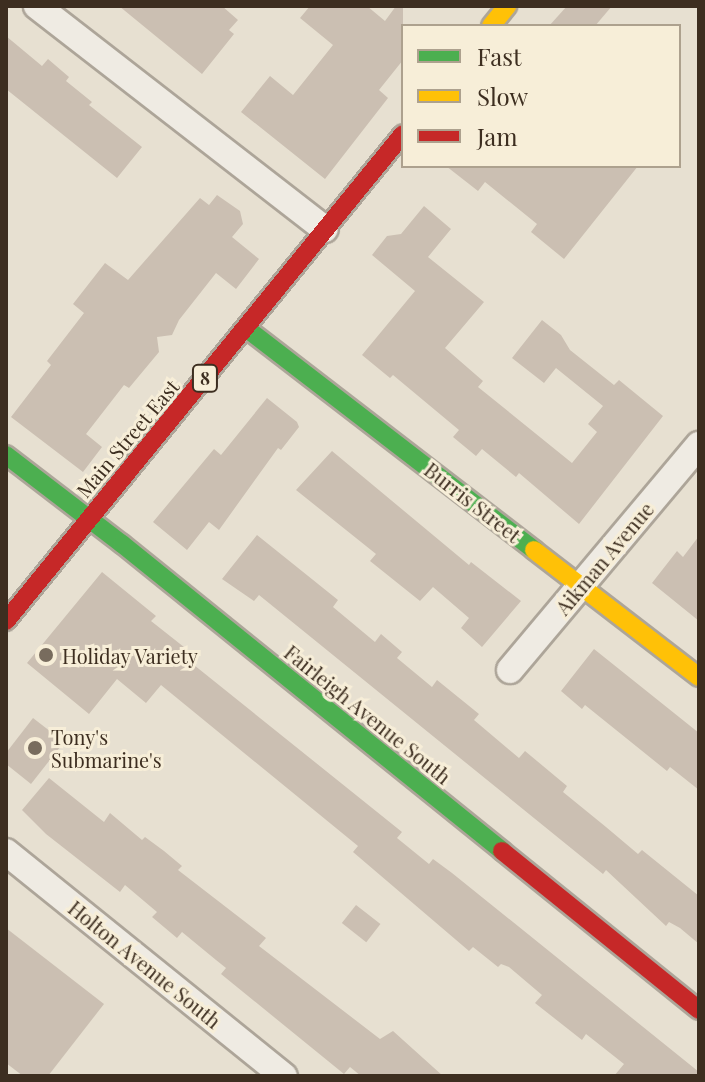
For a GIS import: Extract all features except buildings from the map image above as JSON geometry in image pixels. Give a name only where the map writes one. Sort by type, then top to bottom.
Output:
[{"type":"street","points":[[37,6],[325,229]]},
{"type":"street","points":[[493,24],[507,6]]},
{"type":"street","name":"Main Street East","points":[[6,621],[401,136]]},
{"type":"street","name":"Burris Street","points":[[246,328],[699,677]]},
{"type":"street","name":"Aikman Avenue","points":[[510,670],[699,445]]},
{"type":"street","name":"Fairleigh Avenue South","points":[[6,455],[89,518],[699,1010]]},
{"type":"street","name":"Holton Avenue South","points":[[6,852],[284,1076]]},
{"type":"traffic: fast","points":[[246,328],[534,550]]},
{"type":"traffic: fast","points":[[6,455],[122,544],[502,851]]},
{"type":"traffic: slow","points":[[493,24],[507,6]]},
{"type":"traffic: slow","points":[[534,550],[699,677]]},
{"type":"traffic: jam","points":[[6,621],[401,136]]},
{"type":"traffic: jam","points":[[502,851],[699,1010]]},
{"type":"place","name":"Holiday Variety","points":[[46,655]]},
{"type":"place","name":"Tony's Submarine's","points":[[35,748]]}]
